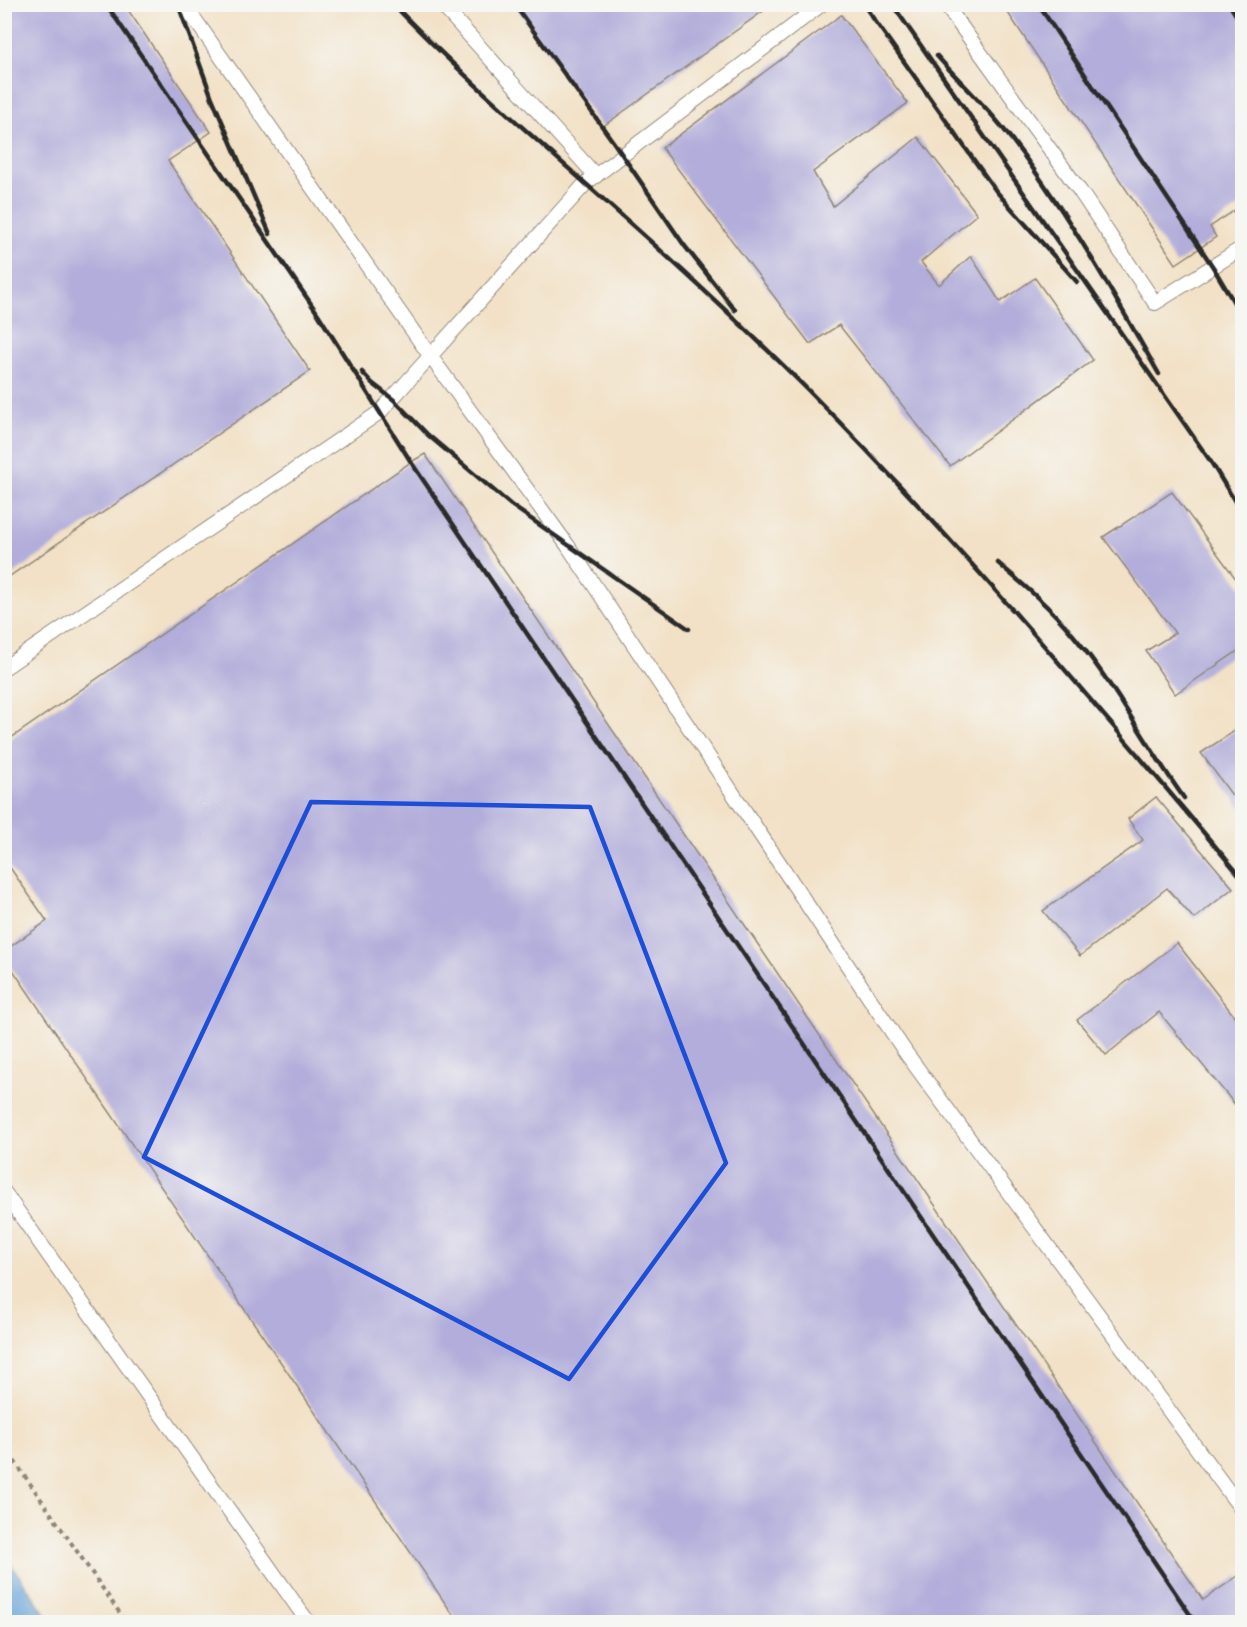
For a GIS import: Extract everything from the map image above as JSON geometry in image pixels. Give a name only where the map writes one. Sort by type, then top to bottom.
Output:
[{"type":"lane","points":[[184,4],[431,357],[568,546],[906,1053],[1242,1510]]},
{"type":"lane","points":[[441,4],[596,176]]},
{"type":"lane","points":[[4,668],[380,412],[586,183],[822,4]]},
{"type":"lane","points":[[945,4],[1080,191],[1155,303],[1242,248]]},
{"type":"lane","points":[[4,1192],[308,1623]]},
{"type":"path","points":[[4,1446],[126,1623]]},
{"type":"highlighted area","points":[[311,802],[590,807],[726,1163],[569,1379],[144,1157]]},
{"type":"water","points":[[5,1556],[51,1622],[5,1622]]},
{"type":"building","points":[[4,4],[124,4],[211,132],[168,161],[310,371],[4,580]]},
{"type":"building","points":[[514,4],[773,4],[602,127]]},
{"type":"building","points":[[1002,4],[1242,4],[1242,205],[1210,227],[1216,237],[1176,264]]},
{"type":"building","points":[[841,15],[908,103],[813,172],[833,206],[918,137],[977,214],[921,262],[939,285],[971,256],[1000,302],[1035,278],[1093,360],[950,466],[839,325],[810,344],[662,148]]},
{"type":"building","points":[[425,454],[1203,1600],[1238,1576],[1242,1583],[1242,1622],[458,1622],[4,957],[4,951],[47,921],[4,859],[4,743]]},
{"type":"building","points":[[1172,492],[1242,587],[1242,648],[1175,694],[1146,651],[1175,633],[1103,537]]},
{"type":"building","points":[[1242,726],[1242,809],[1201,753]]},
{"type":"building","points":[[1156,797],[1233,888],[1194,919],[1167,888],[1080,956],[1043,911],[1143,840],[1128,819]]},
{"type":"building","points":[[1177,943],[1242,1026],[1242,1113],[1159,1012],[1106,1055],[1077,1020]]},
{"type":"railway","points":[[106,4],[318,314],[411,462],[1195,1622]]},
{"type":"railway","points":[[178,4],[212,98],[270,234]]},
{"type":"railway","points":[[393,4],[488,96],[725,310],[806,388],[975,568],[1242,878]]},
{"type":"railway","points":[[514,4],[684,245],[735,310]]},
{"type":"railway","points":[[863,4],[996,191],[1077,282]]},
{"type":"railway","points":[[892,4],[1211,462],[1242,513]]},
{"type":"railway","points":[[1038,4],[1213,267],[1242,316]]},
{"type":"railway","points":[[1229,4],[1242,24]]},
{"type":"railway","points":[[937,56],[994,118],[1046,186],[1159,374]]},
{"type":"railway","points":[[362,372],[394,400],[428,435],[511,505],[689,629]]},
{"type":"railway","points":[[998,563],[1065,625],[1088,654],[1184,798]]}]
